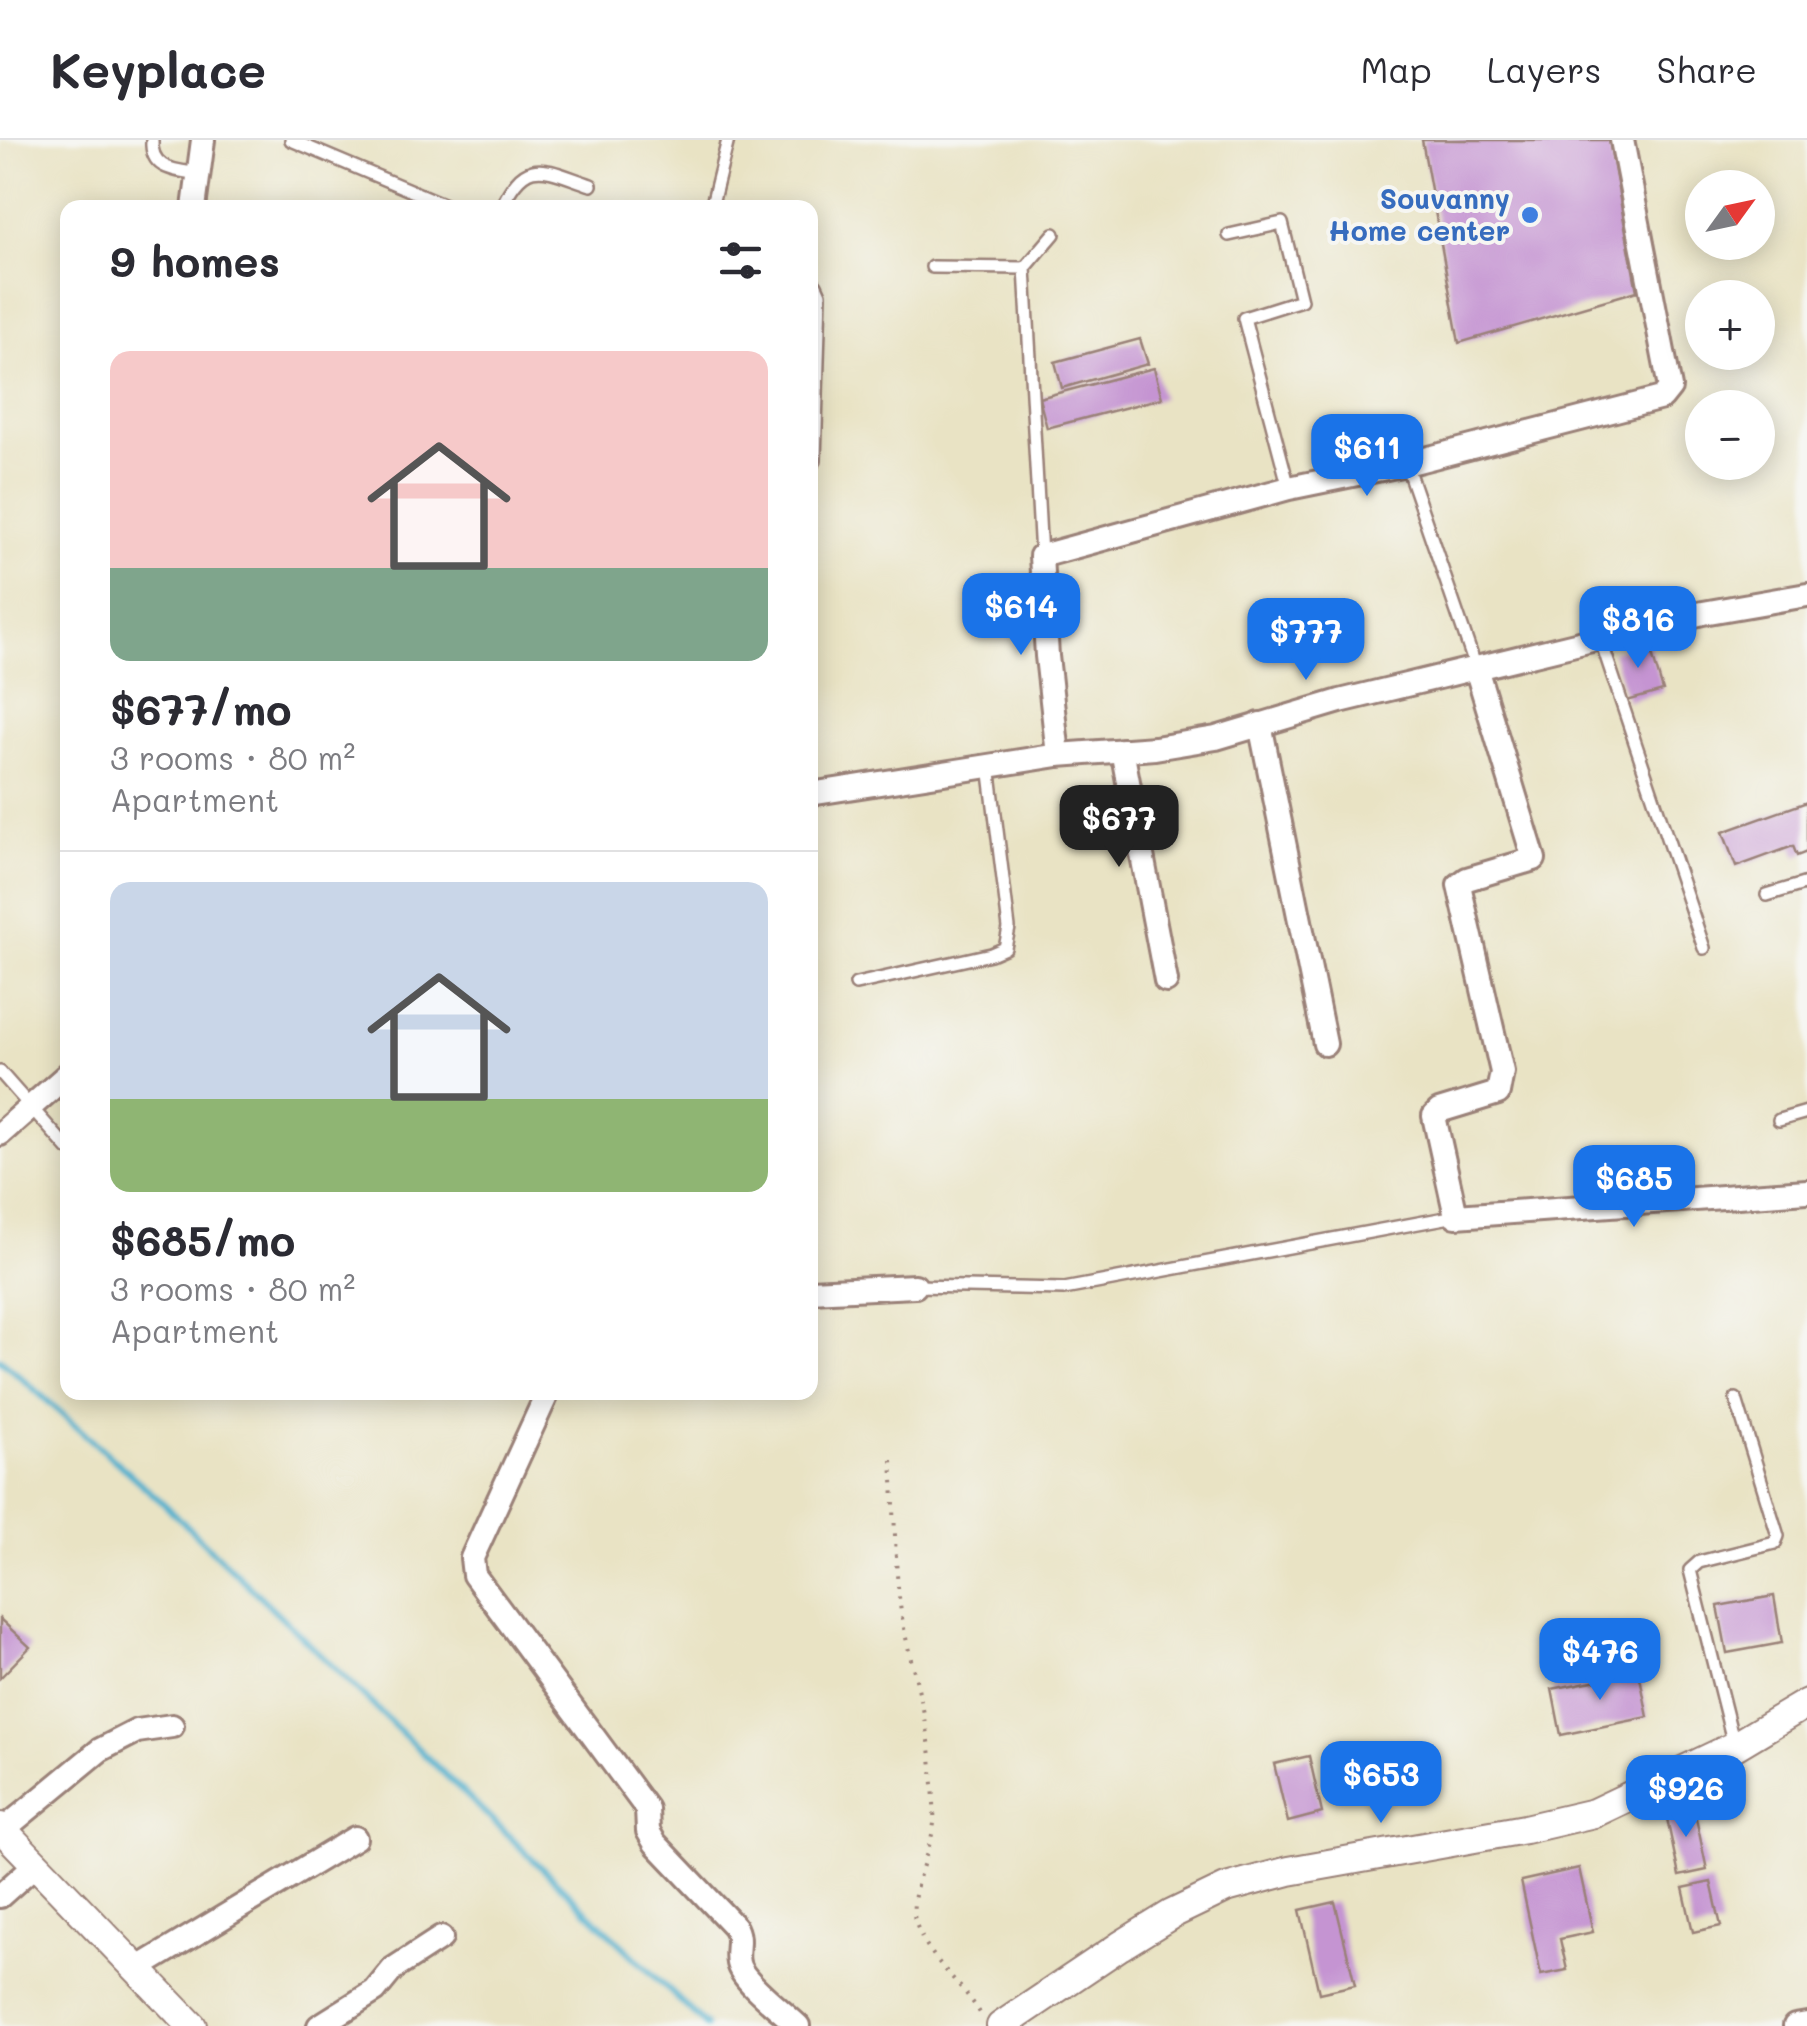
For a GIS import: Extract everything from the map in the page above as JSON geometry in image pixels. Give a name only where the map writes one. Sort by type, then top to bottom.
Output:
[{"type":"street","points":[[195,200],[203,140]]},
{"type":"street","points":[[1058,755],[1041,556],[1289,488],[1406,464],[1668,394],[1670,388],[1622,140]]},
{"type":"street","points":[[818,793],[1058,755],[1216,738],[1476,668],[1703,613],[1807,595]]},
{"type":"street","points":[[1476,668],[1534,859],[1467,879],[1459,886],[1502,1072],[1498,1093],[1440,1110],[1434,1116],[1456,1216],[1807,1192]]},
{"type":"street","points":[[1260,724],[1325,1044]]},
{"type":"street","points":[[1122,750],[1166,981]]},
{"type":"street","points":[[0,1134],[60,1081]]},
{"type":"street","points":[[818,1290],[915,1286]]},
{"type":"street","points":[[544,1400],[472,1558],[474,1575],[646,1809],[648,1831],[655,1842],[734,1926],[739,1934],[737,1958],[743,1975],[798,2026]]},
{"type":"street","points":[[1001,2026],[1172,1914],[1226,1888],[1594,1812],[1735,1746],[1807,1703]]},
{"type":"street","points":[[172,1726],[137,1732],[100,1750],[2,1828],[192,2026]]},
{"type":"street","points":[[137,1969],[355,1838]]},
{"type":"street","points":[[0,1896],[37,1864]]},
{"type":"street","points":[[320,2026],[375,1991],[394,1969],[441,1938]]},
{"type":"street","points":[[1795,2026],[1807,2024]]},
{"type":"lane","points":[[152,140],[154,159],[164,168],[199,174]]},
{"type":"lane","points":[[291,140],[433,200]]},
{"type":"lane","points":[[713,200],[728,140]]},
{"type":"lane","points":[[505,200],[512,184],[524,172],[545,170],[591,185]]},
{"type":"lane","points":[[1229,235],[1282,223],[1301,300],[1244,318],[1289,488]]},
{"type":"lane","points":[[1041,556],[1024,268],[1054,234]]},
{"type":"lane","points":[[932,267],[1024,268]]},
{"type":"lane","points":[[818,290],[818,369]]},
{"type":"lane","points":[[1406,464],[1476,668]]},
{"type":"lane","points":[[1600,638],[1704,948]]},
{"type":"lane","points":[[856,984],[1005,948],[1009,928],[989,765]]},
{"type":"lane","points":[[1767,895],[1807,883]]},
{"type":"lane","points":[[0,1072],[60,1140]]},
{"type":"lane","points":[[1778,1120],[1807,1112]]},
{"type":"lane","points":[[915,1286],[1064,1289],[1456,1216]]},
{"type":"lane","points":[[1735,1746],[1690,1570],[1699,1562],[1775,1543],[1778,1536],[1736,1400]]},
{"type":"path","points":[[892,1460],[900,1606],[928,1726],[932,1768],[934,1822],[927,1861],[914,1896],[914,1918],[930,1952],[971,1998],[988,2026]]},
{"type":"building","name":"Souvanny Home center","points":[[1422,140],[1609,140],[1637,291],[1459,343]]},
{"type":"building","points":[[1140,339],[1148,364],[1062,388],[1055,362]]},
{"type":"building","points":[[1154,368],[1162,398],[1047,428],[1039,398]]},
{"type":"building","points":[[1648,641],[1663,691],[1627,701],[1612,652]]},
{"type":"building","points":[[1807,802],[1807,852],[1797,856],[1793,846],[1736,867],[1723,832]]},
{"type":"building","points":[[1774,1596],[1782,1643],[1727,1653],[1718,1606]]},
{"type":"building","points":[[0,1619],[30,1647],[0,1678]]},
{"type":"building","points":[[1639,1672],[1648,1717],[1561,1735],[1552,1689]]},
{"type":"building","points":[[1309,1756],[1322,1813],[1288,1822],[1274,1764]]},
{"type":"building","points":[[1693,1804],[1707,1870],[1679,1876],[1665,1809]]},
{"type":"building","points":[[1579,1868],[1593,1932],[1560,1939],[1567,1970],[1541,1975],[1521,1881]]},
{"type":"building","points":[[1711,1882],[1721,1926],[1693,1932],[1683,1888]]},
{"type":"building","points":[[1335,1902],[1355,1985],[1319,1993],[1300,1910]]},
{"type":"waterway","points":[[0,1359],[163,1503],[706,2026]]},
{"type":"place","name":"Souvanny Home center","points":[[1530,215]]}]
